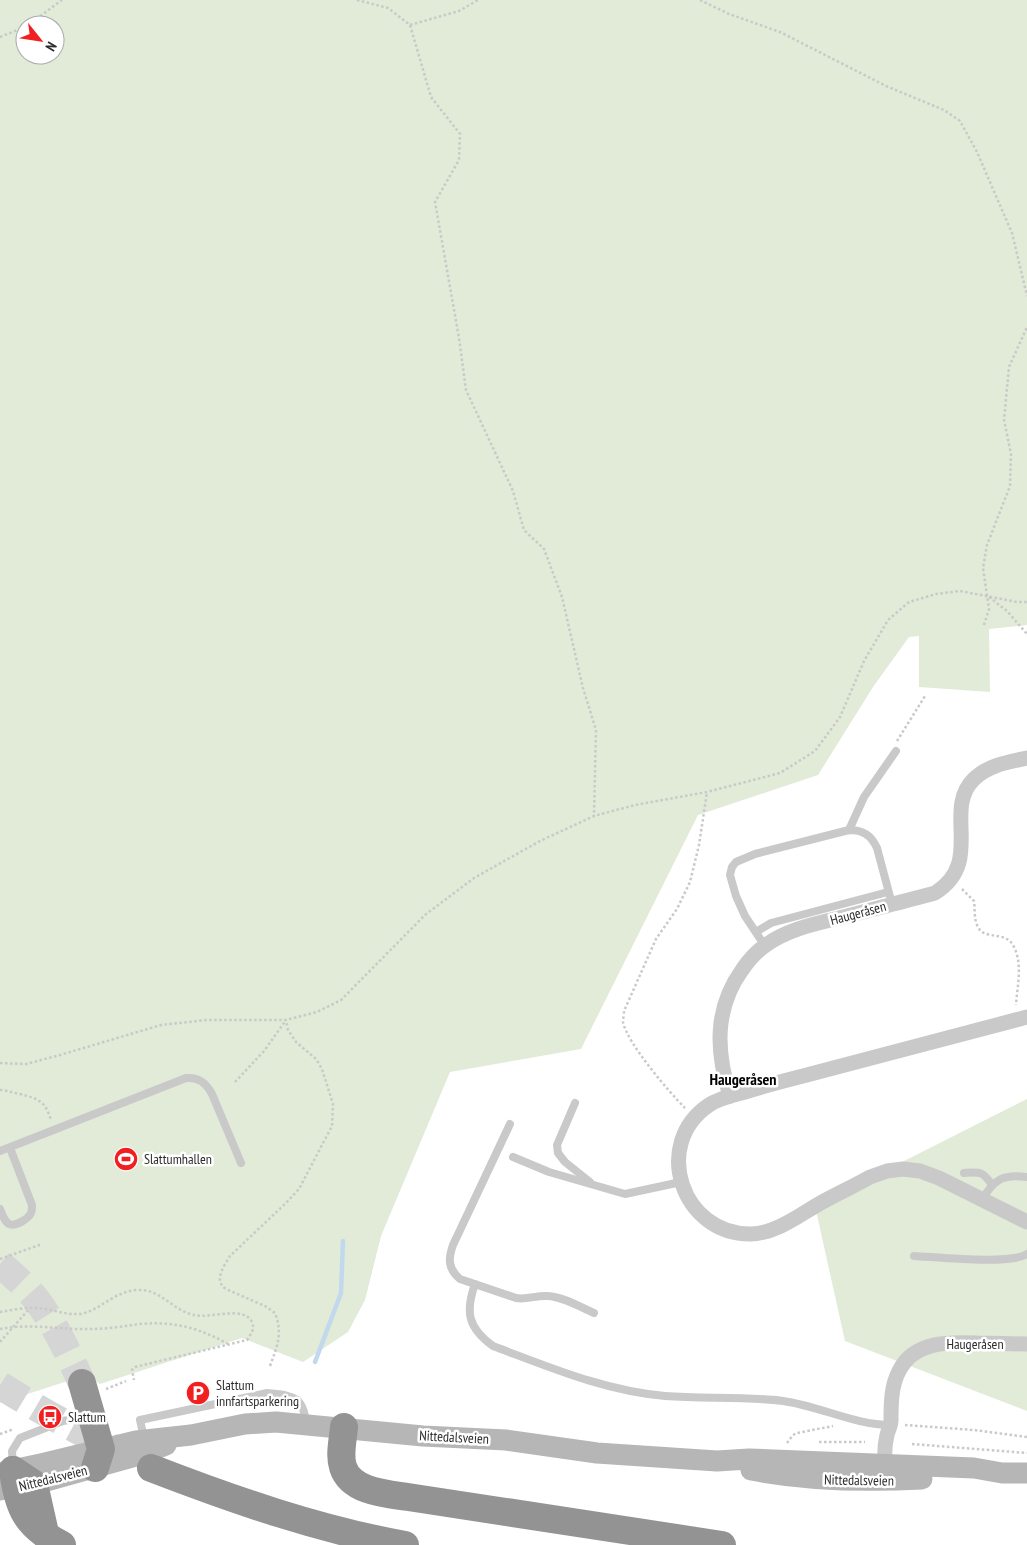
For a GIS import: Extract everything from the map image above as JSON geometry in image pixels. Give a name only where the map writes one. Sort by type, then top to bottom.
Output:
[{"type":"highway","points":[[93,1386],[97,1448]]},
{"type":"highway","points":[[344,1427],[343,1467],[351,1479],[366,1488],[408,1497],[722,1545]]},
{"type":"highway","points":[[149,1453],[222,1495],[271,1512],[331,1529],[405,1545]]},
{"type":"highway","points":[[13,1481],[53,1540]]},
{"type":"main road","name":"Nittedalsveien","points":[[13,1481],[97,1448],[149,1453],[191,1435],[228,1426],[261,1422],[306,1423],[423,1436],[506,1440],[597,1453],[717,1461],[749,1460],[890,1470],[974,1468],[1002,1473],[1027,1473]]},
{"type":"street","points":[[952,880],[958,868],[961,852],[962,803],[965,790],[974,778],[987,770],[1005,763],[1027,758]]},
{"type":"street","name":"Haugeråsen","points":[[730,1096],[725,1081],[720,1036],[721,1016],[732,984],[747,963],[765,946],[785,934],[890,898],[935,893],[952,880]]},
{"type":"street","points":[[1021,1019],[730,1096],[710,1104],[694,1118],[685,1132],[679,1151],[678,1165],[680,1182],[696,1210],[708,1220],[739,1234],[754,1234],[773,1229],[870,1177],[887,1171],[903,1169],[920,1171],[939,1178],[1027,1222]]},
{"type":"street","name":"Haugeråsen","points":[[890,1470],[896,1433],[891,1425],[891,1402],[895,1381],[901,1366],[914,1353],[928,1346],[945,1343],[1027,1344]]},
{"type":"lane","points":[[849,830],[864,797],[896,751]]},
{"type":"lane","points":[[756,932],[771,923],[890,898],[874,841],[864,832],[849,830],[755,854],[736,862],[730,875],[731,882],[745,916],[765,946]]},
{"type":"lane","points":[[0,1151],[186,1078],[194,1077],[208,1086],[241,1163]]},
{"type":"lane","points":[[575,1103],[557,1145],[558,1154],[565,1162],[594,1184]]},
{"type":"lane","points":[[510,1124],[450,1253],[449,1260],[454,1274],[460,1279],[524,1299],[541,1296],[554,1297],[594,1313]]},
{"type":"lane","points":[[0,1209],[5,1220],[15,1225],[28,1218],[32,1211],[32,1205],[10,1148]]},
{"type":"lane","points":[[513,1157],[549,1172],[625,1194],[680,1182]]},
{"type":"lane","points":[[964,1173],[982,1173],[986,1175],[992,1185]]},
{"type":"lane","points":[[982,1200],[992,1185],[1003,1178],[1012,1175],[1027,1177]]},
{"type":"lane","points":[[914,1256],[989,1259],[1020,1258],[1027,1254]]},
{"type":"lane","points":[[475,1284],[469,1300],[469,1310],[474,1328],[480,1336],[493,1346],[591,1381],[623,1390],[666,1396],[782,1401],[816,1407],[866,1423],[891,1425]]},
{"type":"lane","points":[[149,1453],[140,1420],[267,1394],[295,1398],[304,1408],[306,1423]]},
{"type":"lane","points":[[13,1481],[12,1450],[20,1438],[63,1421],[82,1420],[97,1448]]},
{"type":"path","points":[[41,15],[62,0]]},
{"type":"path","points":[[357,0],[388,8],[410,25],[432,97],[460,134],[459,160],[435,202],[459,338],[466,390],[513,491],[524,530],[544,549],[562,597],[583,688],[596,730],[594,816]]},
{"type":"path","points":[[410,25],[459,11],[478,0]]},
{"type":"path","points":[[701,0],[729,14],[780,32],[886,86],[944,110],[960,121],[977,152],[1012,233],[1027,296]]},
{"type":"path","points":[[0,37],[15,31]]},
{"type":"path","points":[[984,625],[989,609],[983,568],[987,545],[1010,486],[1011,454],[1004,420],[1009,367],[1027,327]]},
{"type":"path","points":[[0,1064],[26,1064],[161,1025],[207,1020],[286,1020],[317,1012],[341,1000],[425,916],[474,878],[540,841],[594,816],[635,804],[707,792],[780,773],[815,751],[840,717],[864,661],[888,620],[909,602],[936,594],[960,591],[1017,602],[1027,602]]},
{"type":"path","points":[[987,596],[1007,611],[1027,634]]},
{"type":"path","points":[[896,751],[897,738],[925,696]]},
{"type":"path","points":[[694,1118],[667,1089],[630,1039],[623,1022],[624,1010],[656,939],[677,909],[690,882],[699,845],[707,792]]},
{"type":"path","points":[[952,880],[974,901],[976,924],[980,932],[1000,935],[1008,939],[1014,947],[1019,965],[1021,1019]]},
{"type":"path","points":[[235,1082],[264,1051],[286,1020]]},
{"type":"path","points":[[270,1366],[279,1343],[280,1331],[275,1313],[265,1306],[226,1289],[221,1286],[219,1281],[230,1256],[299,1189],[332,1126],[333,1104],[322,1069],[316,1060],[296,1042],[288,1030],[286,1020]]},
{"type":"path","points":[[0,1090],[34,1097],[47,1109]]},
{"type":"path","points":[[0,1259],[42,1244]]},
{"type":"path","points":[[0,1312],[30,1308],[80,1314],[124,1292],[146,1290],[183,1311],[194,1315],[246,1315],[252,1323],[252,1334],[247,1340],[135,1367],[132,1370],[134,1380]]},
{"type":"path","points":[[0,1342],[30,1308]]},
{"type":"path","points":[[0,1329],[15,1326],[92,1329],[143,1324],[176,1324],[212,1335],[229,1345]]},
{"type":"path","points":[[93,1386],[126,1381]]},
{"type":"path","points":[[787,1443],[793,1435],[803,1431],[844,1424],[866,1423]]},
{"type":"path","points":[[891,1425],[974,1430],[1027,1437]]},
{"type":"path","points":[[0,1434],[6,1432]]},
{"type":"path","points":[[912,1444],[1027,1453]]},
{"type":"green space","points":[[0,0],[1027,0],[1027,625],[989,629],[990,692],[919,687],[919,636],[909,637],[873,687],[818,775],[698,815],[581,1049],[450,1072],[381,1236],[365,1300],[348,1332],[303,1362],[242,1338],[100,1384],[86,1375],[0,1403]]},
{"type":"green space","points":[[1027,1099],[1027,1411],[845,1341],[815,1206]]},
{"type":"waterway","points":[[315,1362],[341,1293],[343,1241]]},
{"type":"tunnel","points":[[0,1264],[26,1287],[39,1303],[57,1332],[82,1383]]},
{"type":"tunnel","points":[[0,1385],[57,1419],[116,1450]]},
{"type":"place","name":"Slattumhallen","points":[[126,1159]]},
{"type":"place","name":"Slattum innfartsparkering","points":[[198,1393]]},
{"type":"place","name":"Slattum","points":[[50,1417]]},
{"type":"district","name":"Haugeråsen","points":[[743,1079]]}]
